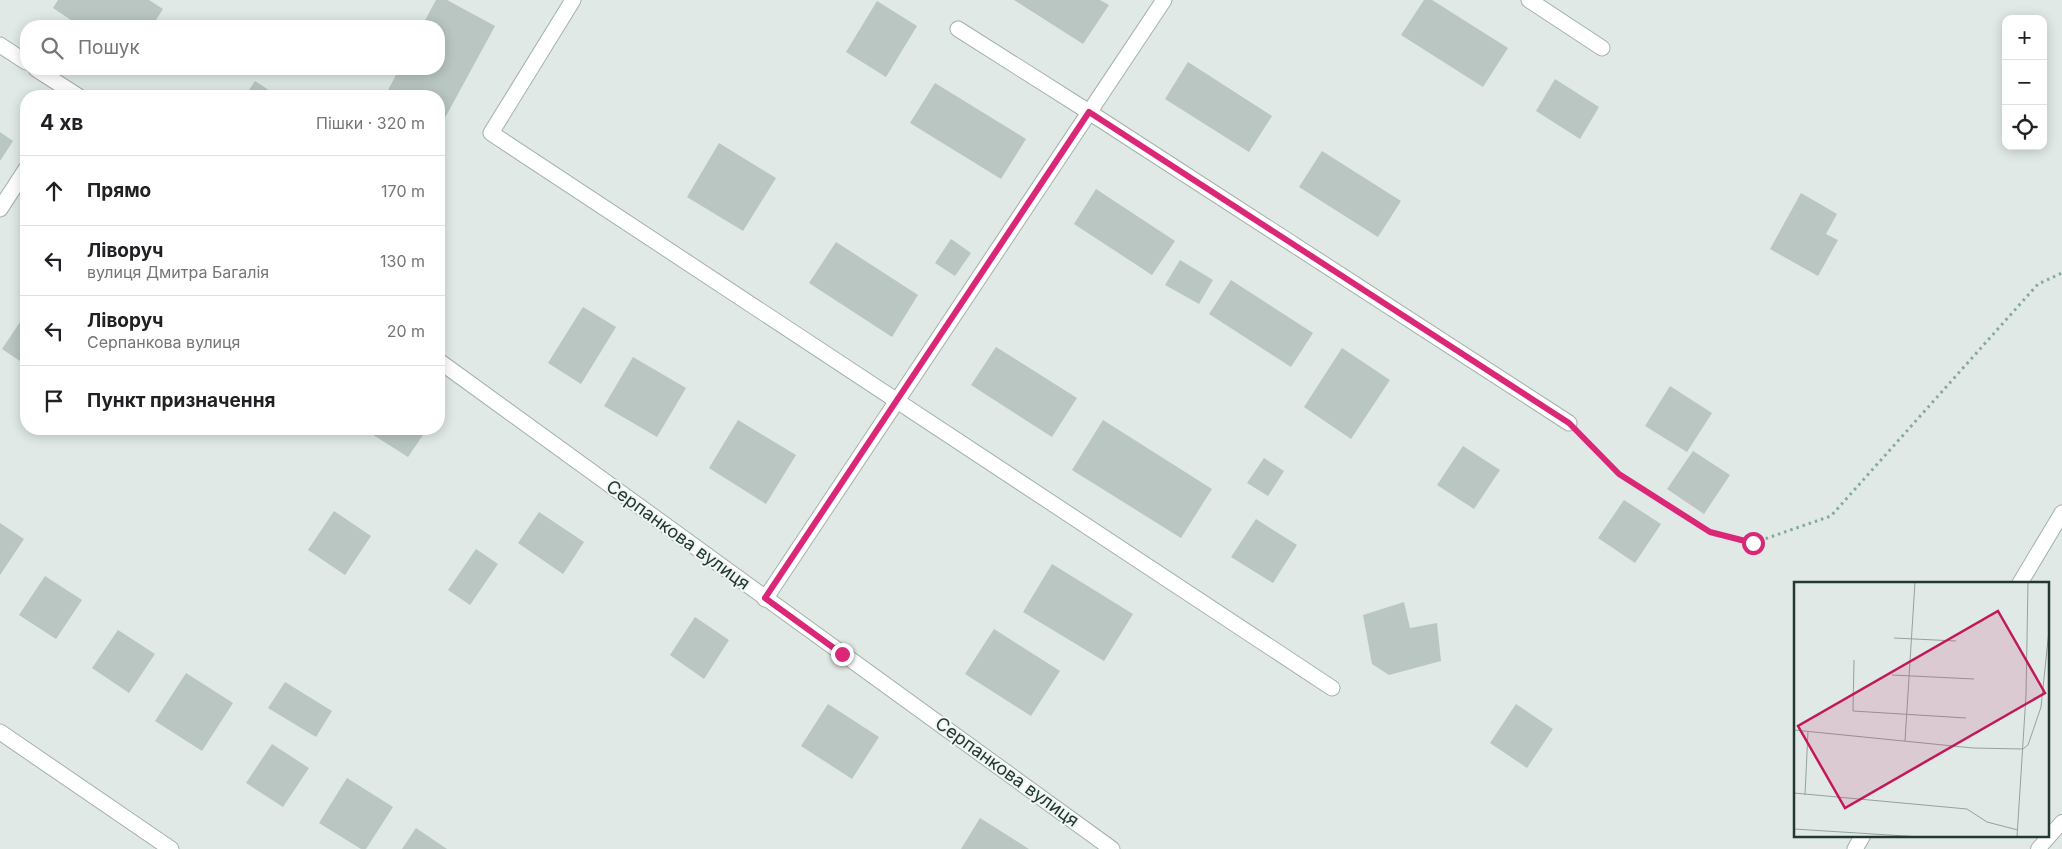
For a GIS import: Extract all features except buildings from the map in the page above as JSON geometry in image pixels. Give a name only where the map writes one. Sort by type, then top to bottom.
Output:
[{"type":"street","points":[[573,0],[491,133],[1332,688]]},
{"type":"street","points":[[765,598],[1164,0]]},
{"type":"street","points":[[1529,0],[1602,48]]},
{"type":"street","points":[[958,29],[1569,423]]},
{"type":"street","points":[[0,45],[20,58]]},
{"type":"street","points":[[42,75],[58,90]]},
{"type":"street","points":[[0,209],[20,178]]},
{"type":"street","name":"Серпанкова вулиця","points":[[445,365],[1112,849]]},
{"type":"street","points":[[2021,582],[2062,513]]},
{"type":"street","points":[[0,732],[171,849]]},
{"type":"street","points":[[1854,849],[1862,836]]},
{"type":"lane","points":[[2050,836],[2062,822]]},
{"type":"lane","points":[[2038,849],[2050,836]]},
{"type":"path","points":[[1569,423],[1619,474],[1710,532],[1753,543],[1831,516],[2038,284],[2062,273]]},
{"type":"route","points":[[842,654],[765,598],[1089,112],[1569,423],[1619,474],[1710,532],[1753,543]]}]
